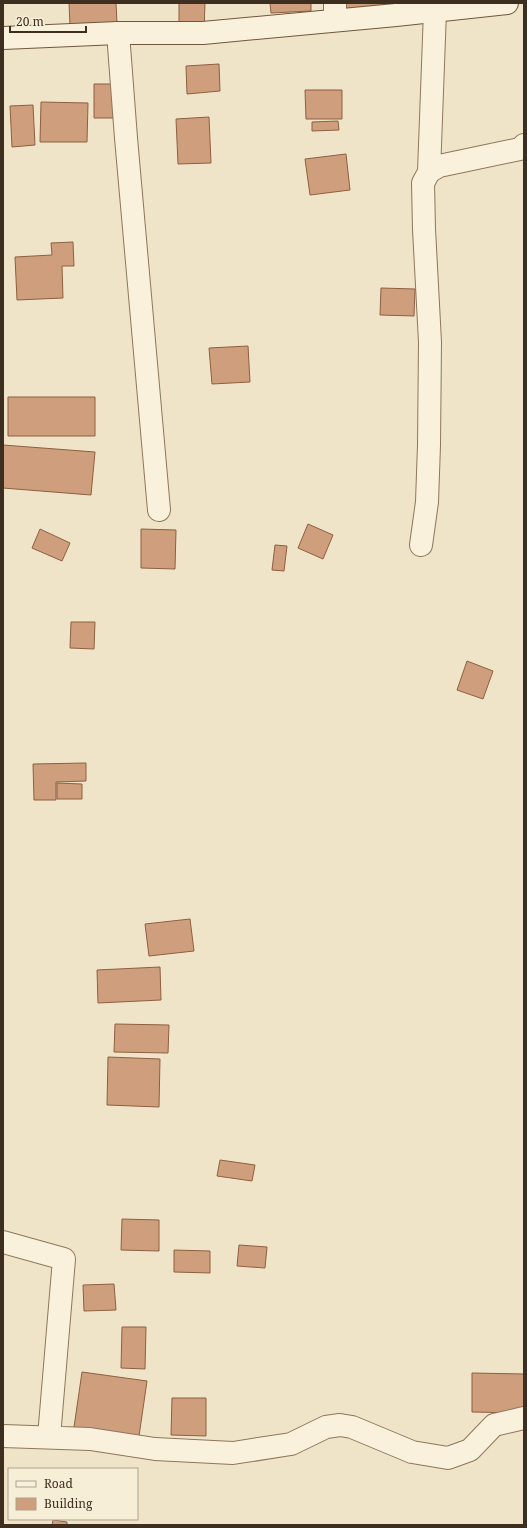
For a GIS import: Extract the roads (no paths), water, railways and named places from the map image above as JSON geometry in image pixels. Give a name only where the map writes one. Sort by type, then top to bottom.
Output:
[{"type":"street","points":[[3,38],[118,33],[203,33],[335,12],[395,9],[435,11],[507,3]]},
{"type":"street","points":[[421,545],[427,502],[430,445],[430,342],[423,183],[429,172],[435,11]]},
{"type":"street","points":[[118,33],[159,510]]},
{"type":"street","points":[[429,172],[439,166],[520,148],[524,145]]},
{"type":"street","points":[[3,1242],[64,1260],[49,1437]]},
{"type":"street","points":[[3,1436],[90,1439],[155,1449],[233,1453],[291,1444],[326,1427],[340,1425],[352,1427],[412,1452],[448,1458],[470,1450],[494,1425],[524,1418]]}]
